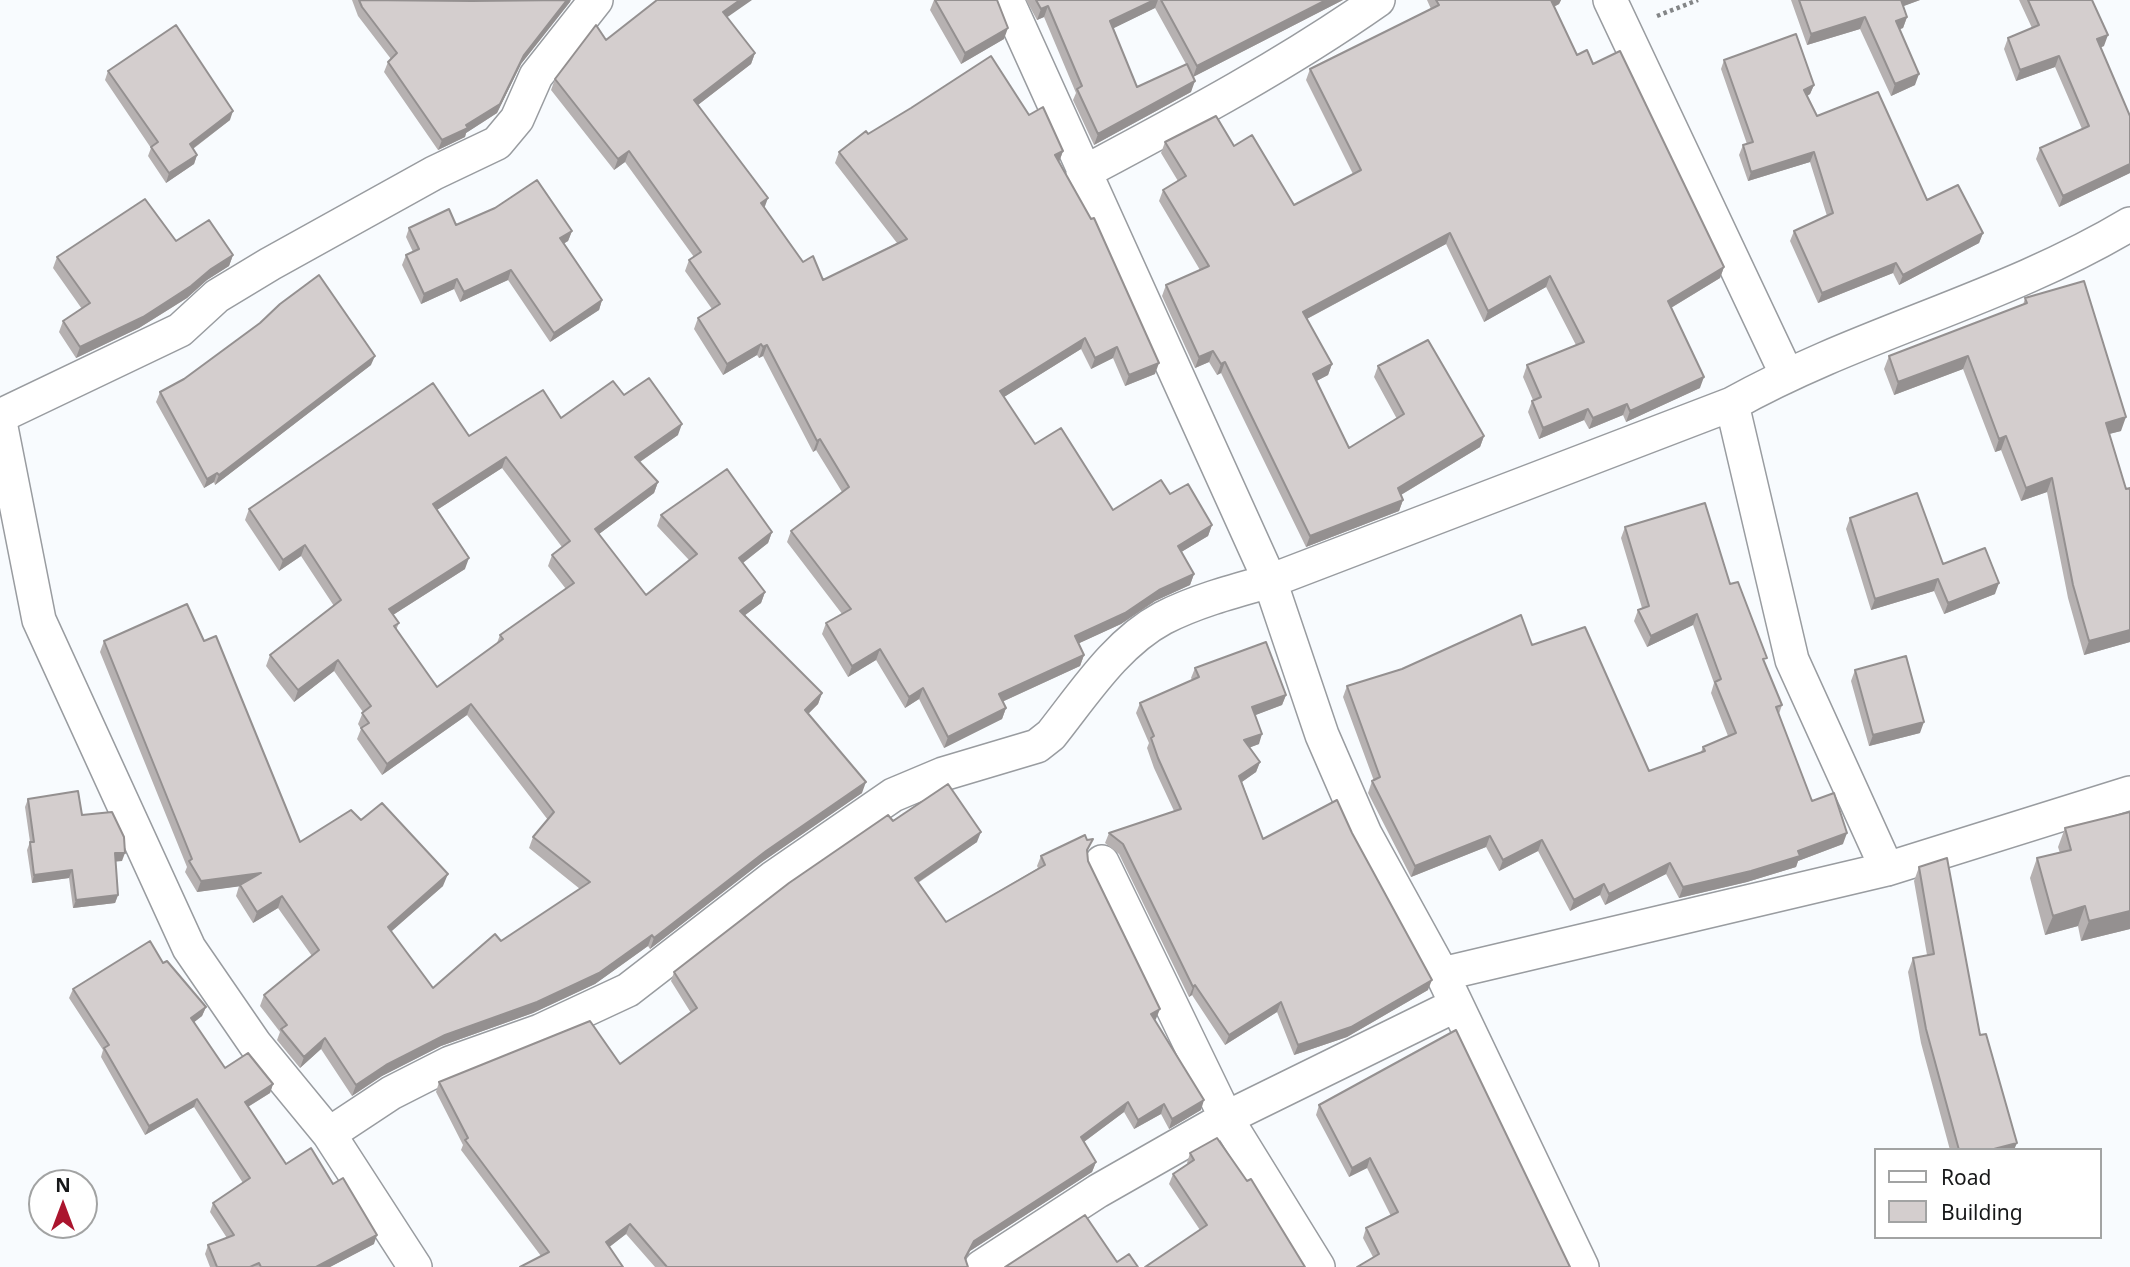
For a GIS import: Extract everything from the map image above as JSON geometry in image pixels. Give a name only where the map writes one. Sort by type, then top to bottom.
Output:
[{"type":"street","points":[[0,416],[180,330],[217,296],[270,264],[434,173],[497,143],[517,119],[536,76],[596,0]]},
{"type":"street","points":[[1007,0],[1083,173],[1270,581],[1322,735],[1365,835],[1442,974],[1582,1267]]},
{"type":"street","points":[[1083,173],[1244,87],[1315,44],[1378,0]]},
{"type":"street","points":[[1617,14],[1786,373]]},
{"type":"street","points":[[329,1134],[391,1093],[450,1063],[540,1031],[628,990],[774,877],[893,795],[943,774],[1037,747],[1051,735],[1128,645],[1162,618],[1215,597],[1270,581],[1732,404],[1786,373],[1964,304],[2130,224]]},
{"type":"street","points":[[1732,404],[1792,660],[1887,869]]},
{"type":"street","points":[[0,422],[40,620],[189,948],[255,1044],[329,1134],[415,1267]]},
{"type":"street","points":[[1442,974],[1887,869],[2130,793]]},
{"type":"street","points":[[1102,862],[1226,1118],[1318,1267]]},
{"type":"street","points":[[981,1267],[1098,1191],[1226,1118],[1456,1005]]},
{"type":"path","points":[[1617,14],[1698,0]]},
{"type":"building","points":[[359,0],[567,0],[524,55],[500,104],[466,125],[468,128],[442,140],[388,62],[397,53]]},
{"type":"building","points":[[657,0],[740,0],[723,12],[755,53],[694,100],[768,198],[761,203],[803,262],[813,256],[823,280],[907,239],[839,152],[866,131],[868,134],[991,56],[1029,115],[1043,107],[1063,151],[1055,155],[1091,219],[1094,218],[1159,363],[1129,375],[1117,347],[1095,358],[1085,338],[1000,391],[1035,444],[1061,428],[1113,510],[1161,480],[1170,494],[1188,484],[1212,525],[1178,546],[1194,574],[1159,590],[1125,613],[1075,636],[1084,655],[999,694],[1006,708],[948,737],[923,688],[909,697],[880,649],[852,666],[826,623],[851,609],[791,531],[849,487],[820,439],[817,441],[767,345],[763,347],[761,344],[727,364],[698,318],[720,304],[689,260],[701,252],[629,151],[618,159],[555,79],[596,25],[606,40]]},
{"type":"building","points":[[935,0],[997,0],[1008,28],[965,53]]},
{"type":"building","points":[[1036,0],[1154,0],[1110,21],[1137,87],[1187,64],[1195,81],[1098,134],[1077,89],[1082,86],[1048,6],[1041,9]]},
{"type":"building","points":[[1161,0],[1326,0],[1197,66]]},
{"type":"building","points":[[1436,0],[1551,0],[1577,55],[1587,50],[1593,64],[1620,51],[1724,267],[1668,301],[1704,377],[1630,411],[1627,404],[1593,418],[1588,409],[1543,428],[1532,401],[1541,397],[1527,365],[1584,342],[1550,276],[1488,311],[1450,233],[1303,312],[1332,364],[1313,374],[1349,448],[1404,414],[1378,366],[1428,340],[1484,436],[1398,488],[1403,500],[1310,536],[1225,362],[1221,364],[1213,351],[1199,357],[1166,285],[1209,266],[1163,190],[1186,176],[1165,142],[1216,116],[1234,146],[1252,135],[1294,205],[1361,170],[1310,69],[1439,5]]},
{"type":"building","points":[[1799,0],[1901,0],[1907,17],[1896,21],[1919,74],[1895,84],[1865,17],[1811,34]]},
{"type":"building","points":[[2028,0],[2092,0],[2108,35],[2097,39],[2130,116],[2130,164],[2063,196],[2040,148],[2089,126],[2059,56],[2020,70],[2008,38],[2039,25]]},
{"type":"building","points":[[176,25],[233,111],[190,144],[197,155],[169,173],[151,147],[158,142],[108,71]]},
{"type":"building","points":[[1796,34],[1814,85],[1804,90],[1817,116],[1878,92],[1927,200],[1958,185],[1983,233],[1903,275],[1896,263],[1822,293],[1794,231],[1833,213],[1814,152],[1751,172],[1743,145],[1753,142],[1724,60]]},
{"type":"building","points":[[537,180],[572,231],[560,238],[602,300],[554,333],[511,270],[464,292],[457,279],[424,294],[406,255],[419,249],[409,228],[449,209],[456,225],[495,208]]},
{"type":"building","points":[[145,199],[176,241],[209,220],[233,255],[143,317],[80,347],[63,321],[90,303],[57,257]]},
{"type":"building","points":[[319,275],[375,356],[219,475],[217,473],[207,479],[160,392],[184,379]]},
{"type":"building","points":[[2084,281],[2126,417],[2106,423],[2126,489],[2130,488],[2130,630],[2089,641],[2073,585],[2052,478],[2026,488],[2006,436],[1999,439],[1968,356],[1898,382],[1889,356],[2027,303],[2025,298]]},
{"type":"building","points":[[649,378],[682,424],[635,457],[658,482],[595,529],[646,595],[697,554],[661,515],[727,469],[772,532],[739,558],[765,592],[740,611],[822,693],[805,710],[866,782],[766,851],[654,938],[652,935],[599,973],[537,1002],[445,1035],[386,1065],[356,1085],[325,1038],[304,1057],[281,1029],[287,1025],[264,995],[319,950],[282,896],[257,912],[240,885],[261,873],[201,881],[189,861],[192,859],[104,641],[187,604],[204,641],[216,636],[300,842],[351,810],[361,820],[382,803],[448,874],[388,927],[433,988],[495,934],[501,941],[590,882],[533,837],[554,812],[471,704],[387,764],[361,728],[369,723],[362,713],[371,706],[338,660],[298,690],[270,655],[341,600],[305,545],[283,560],[249,509],[433,383],[469,436],[543,390],[561,418],[613,381],[624,395]],"holes":[[[506,457],[570,541],[552,555],[574,583],[500,635],[503,639],[437,687],[394,626],[399,623],[389,609],[469,558],[433,504]]]},
{"type":"building","points":[[1917,493],[1943,564],[1985,548],[1999,583],[1948,603],[1938,579],[1875,599],[1850,518]]},
{"type":"building","points":[[1705,503],[1730,584],[1738,582],[1767,658],[1763,659],[1782,705],[1776,707],[1812,801],[1834,793],[1847,833],[1798,851],[1800,856],[1751,871],[1683,887],[1670,863],[1609,894],[1604,884],[1574,900],[1542,840],[1503,860],[1490,836],[1415,866],[1372,781],[1380,777],[1347,686],[1402,669],[1521,615],[1532,645],[1585,627],[1649,771],[1705,751],[1703,747],[1736,733],[1715,682],[1721,679],[1697,614],[1651,636],[1638,610],[1649,606],[1625,527]]},
{"type":"building","points":[[1266,642],[1286,695],[1252,707],[1262,734],[1244,740],[1260,762],[1239,776],[1263,839],[1337,800],[1352,833],[1432,980],[1351,1027],[1298,1045],[1281,1002],[1229,1035],[1195,985],[1193,987],[1123,844],[1109,833],[1181,809],[1158,758],[1151,738],[1154,736],[1140,703],[1199,677],[1195,668]]},
{"type":"building","points":[[1906,656],[1924,722],[1873,735],[1855,670]]},
{"type":"building","points":[[948,784],[981,832],[915,878],[946,922],[1045,865],[1041,856],[1085,835],[1087,840],[1093,839],[1087,850],[1088,861],[1160,1009],[1151,1014],[1204,1100],[1172,1119],[1164,1104],[1138,1120],[1128,1102],[1081,1137],[1096,1162],[974,1241],[965,1258],[968,1267],[667,1267],[630,1224],[606,1242],[623,1267],[520,1267],[549,1252],[465,1140],[468,1138],[439,1082],[590,1021],[620,1064],[697,1008],[674,972],[789,883],[888,815],[893,821]]},
{"type":"building","points":[[78,791],[82,815],[112,812],[124,837],[125,853],[115,853],[118,895],[76,900],[72,870],[34,875],[30,842],[34,842],[28,799]]},
{"type":"building","points":[[2130,812],[2130,911],[2089,921],[2085,906],[2053,916],[2037,858],[2071,850],[2065,828]]},
{"type":"building","points":[[1947,858],[1980,1035],[1986,1034],[2017,1143],[1998,1148],[1958,1148],[1926,1029],[1913,958],[1934,954],[1919,867]]},
{"type":"building","points":[[150,941],[163,963],[167,961],[206,1007],[191,1018],[225,1068],[248,1053],[273,1084],[245,1102],[286,1164],[311,1148],[333,1184],[343,1178],[377,1235],[316,1267],[261,1267],[259,1263],[250,1267],[217,1267],[208,1245],[234,1235],[213,1203],[250,1178],[197,1099],[149,1126],[104,1048],[109,1045],[73,989]]},
{"type":"building","points":[[1456,1030],[1570,1267],[1357,1267],[1379,1254],[1366,1228],[1398,1212],[1370,1158],[1352,1168],[1319,1105]]},
{"type":"building","points":[[1217,1138],[1247,1181],[1251,1179],[1305,1267],[1145,1267],[1207,1225],[1173,1174],[1194,1160],[1190,1153]]},
{"type":"building","points":[[1085,1215],[1117,1262],[1129,1254],[1138,1267],[1005,1267]]}]
